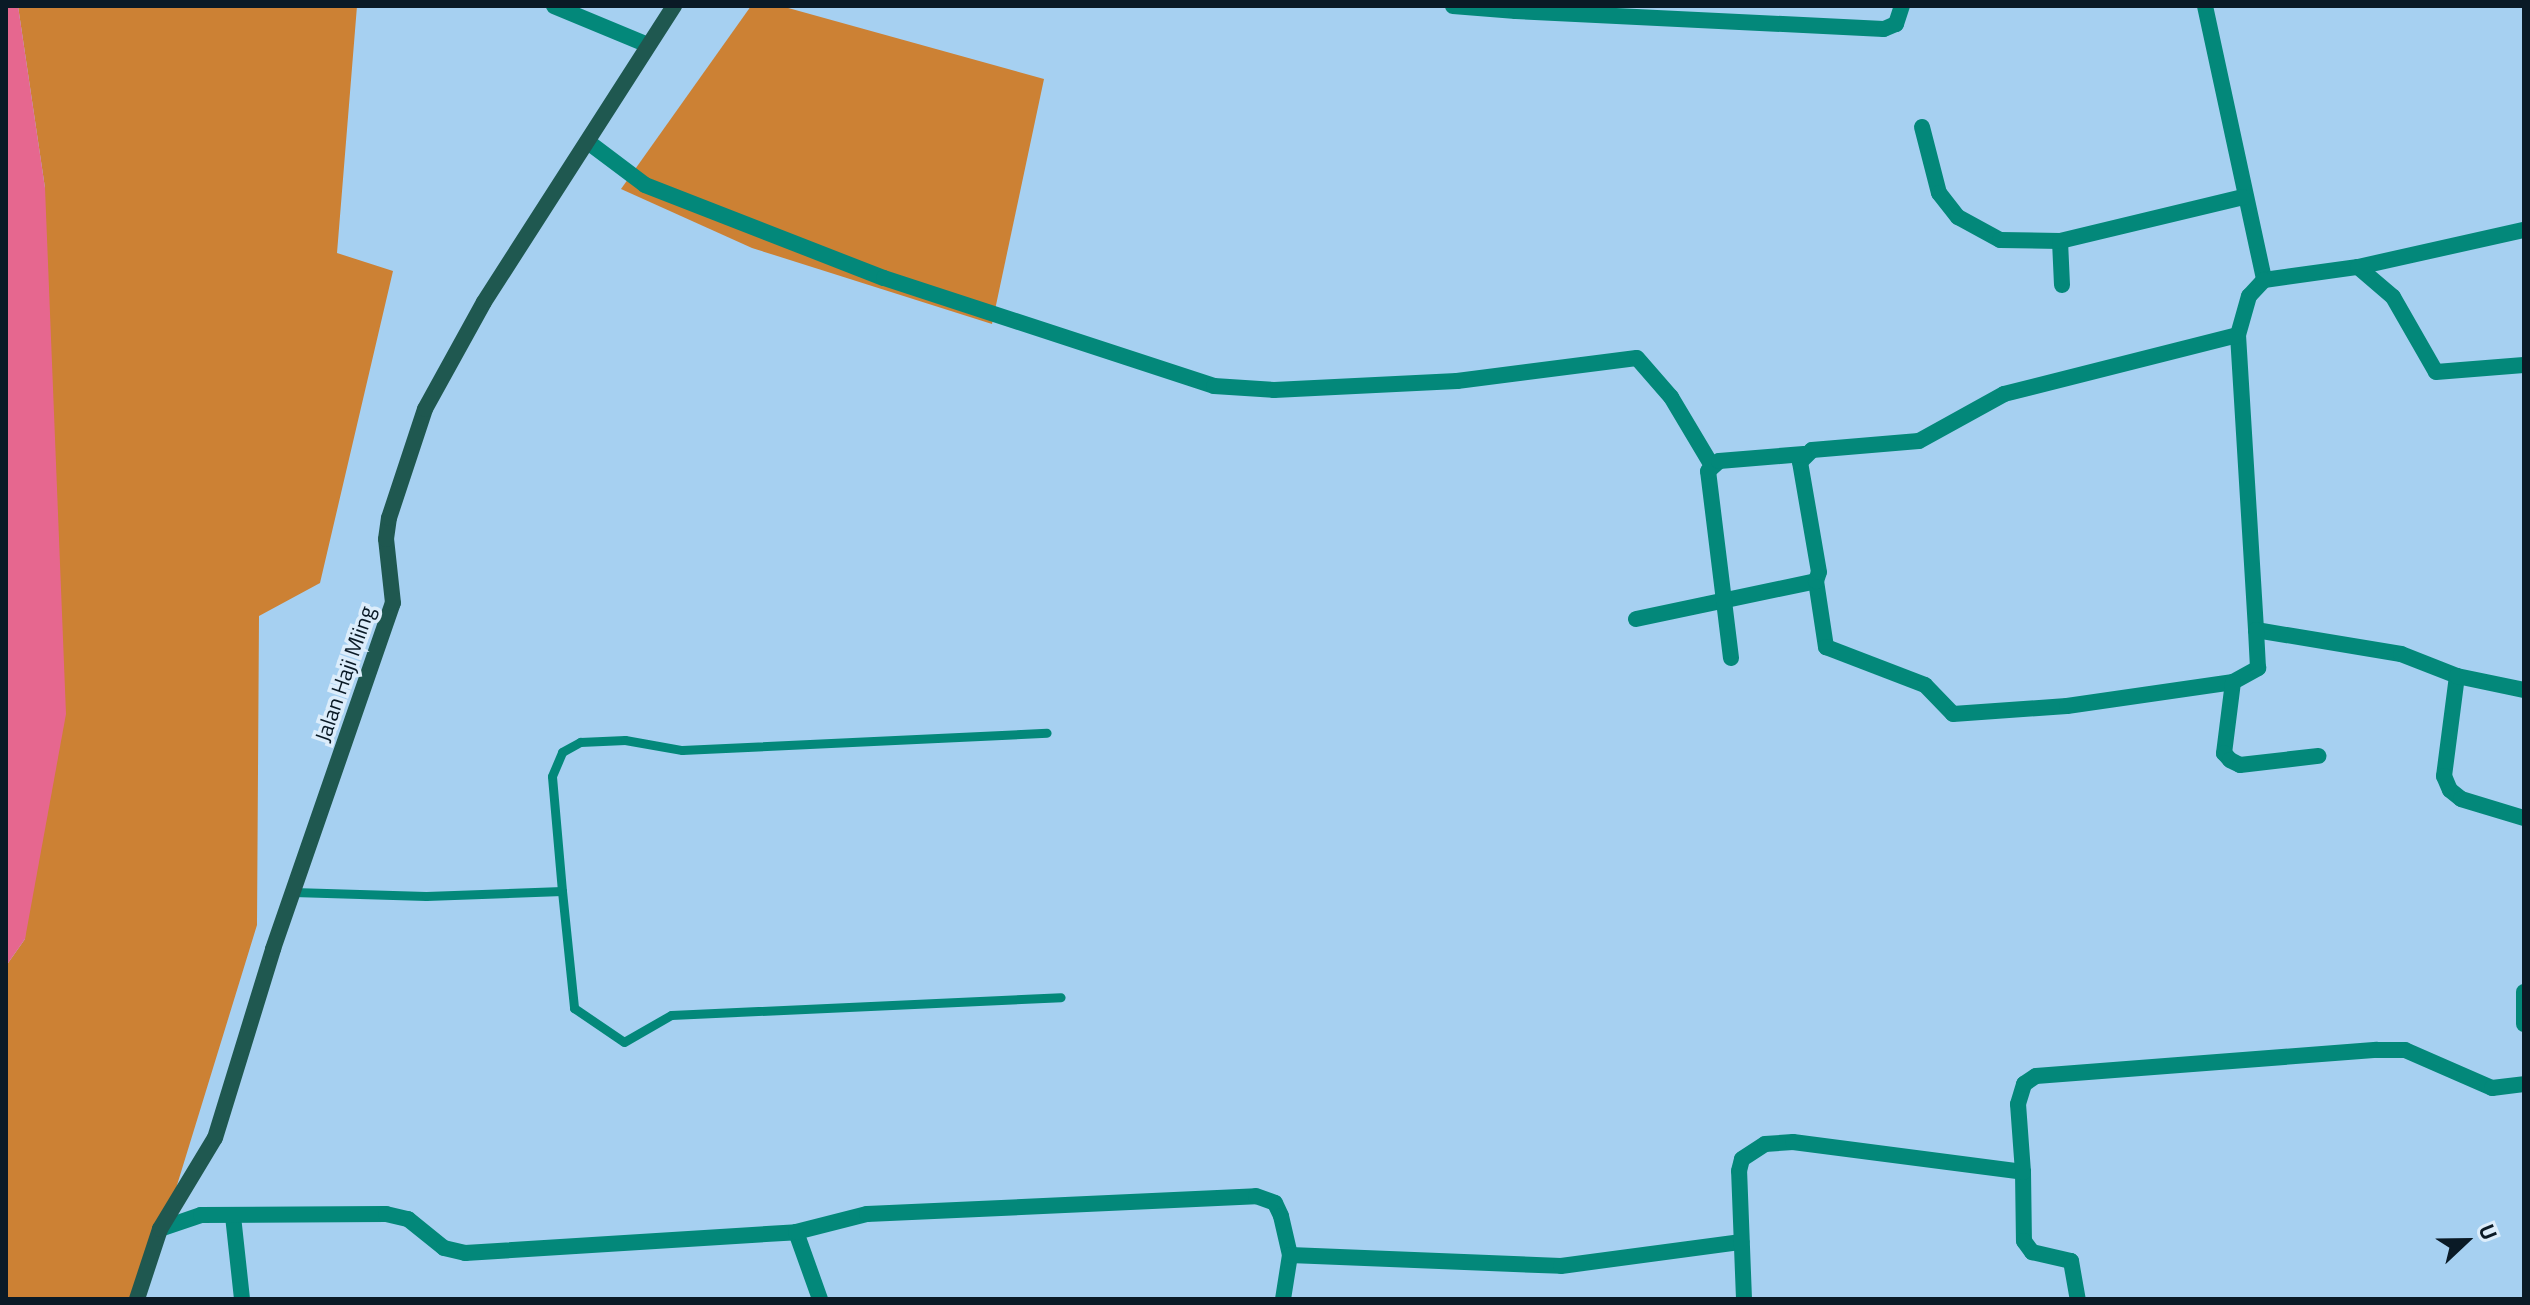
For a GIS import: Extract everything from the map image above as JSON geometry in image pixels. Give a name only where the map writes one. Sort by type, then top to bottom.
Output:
[{"type":"main road","name":"Jalan Haji Miing","points":[[137,1299],[160,1229],[215,1138],[293,892],[393,603],[386,539],[389,518],[425,409],[484,302],[674,6]]},
{"type":"street","points":[[554,6],[648,45]]},
{"type":"street","points":[[1453,6],[1692,12],[1884,29],[1896,24],[1902,6]]},
{"type":"street","points":[[2205,6],[2243,197],[2264,280]]},
{"type":"street","points":[[1922,127],[1939,193],[1958,217],[2000,240],[2060,241],[2243,197]]},
{"type":"street","points":[[588,142],[645,185],[884,278],[1214,386],[1274,390],[1457,381],[1637,358],[1671,397],[1711,464]]},
{"type":"street","points":[[1804,454],[1800,462],[1819,572],[1816,581],[1826,647],[1925,685],[1953,714],[2067,706],[2233,682],[2258,668],[2238,335],[2244,307],[2264,280],[2358,267],[2524,230]]},
{"type":"street","points":[[2060,241],[2062,285]]},
{"type":"street","points":[[2358,267],[2393,297],[2436,372],[2524,365]]},
{"type":"street","points":[[1711,464],[1919,441],[2004,394],[2238,335]]},
{"type":"street","points":[[1711,464],[1708,471],[1731,658]]},
{"type":"street","points":[[1636,619],[1816,581]]},
{"type":"street","points":[[2256,630],[2401,654],[2457,676],[2524,690]]},
{"type":"street","points":[[2457,676],[2444,776],[2450,790],[2461,799],[2524,818]]},
{"type":"street","points":[[2233,682],[2224,753],[2230,760],[2240,765],[2318,756]]},
{"type":"street","points":[[2524,992],[2524,1024]]},
{"type":"street","points":[[2078,1299],[2071,1261],[2032,1252],[2024,1241],[2018,1104],[2024,1084],[2036,1076],[2405,1050],[2492,1088],[2517,1086]]},
{"type":"street","points":[[1744,1299],[1739,1171],[1742,1159],[1765,1144],[1793,1142],[2023,1172]]},
{"type":"street","points":[[160,1229],[201,1215],[386,1214],[408,1219],[444,1248],[465,1253],[796,1232],[867,1214],[1256,1196],[1275,1203],[1290,1255],[1283,1299]]},
{"type":"street","points":[[233,1216],[242,1299]]},
{"type":"street","points":[[796,1232],[820,1299]]},
{"type":"street","points":[[1290,1255],[1561,1266],[1741,1242]]},
{"type":"lane","points":[[1047,733],[682,750],[625,740],[580,742],[562,752],[552,776],[574,1008],[624,1042],[634,1040],[671,1015],[1061,997]]},
{"type":"lane","points":[[293,892],[426,896],[562,891]]},
{"type":"shaded area","points":[[6,6],[18,6],[45,188],[66,714],[25,939],[6,966]]},
{"type":"shaded area","points":[[18,6],[357,6],[337,253],[393,271],[320,583],[259,616],[257,925],[142,1299],[6,1299],[6,966],[25,939],[45,188]]},
{"type":"shaded area","points":[[751,6],[781,6],[1044,79],[992,324],[752,248],[621,189]]}]
